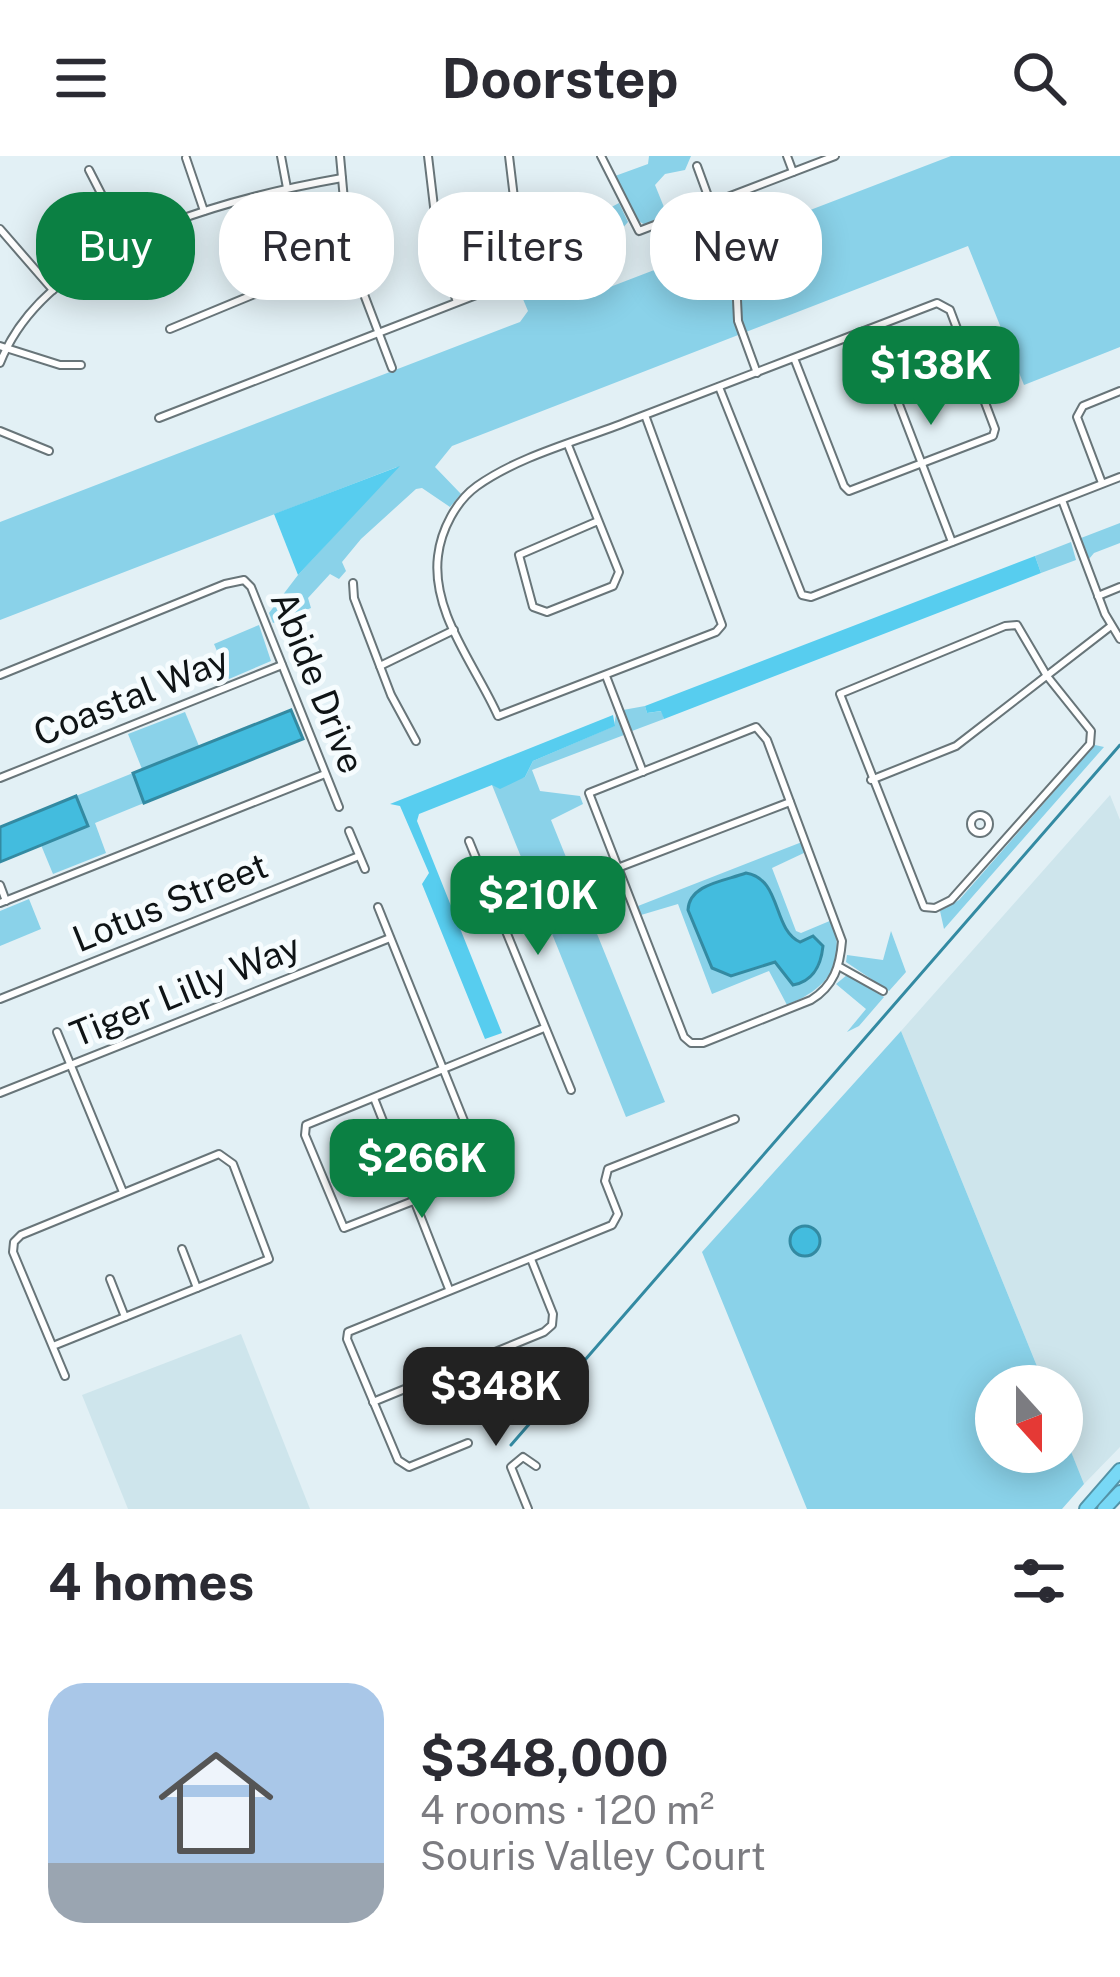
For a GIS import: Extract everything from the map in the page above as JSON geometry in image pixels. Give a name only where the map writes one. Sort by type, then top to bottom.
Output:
[{"type":"highway","points":[[1086,1509],[1120,1470]]},
{"type":"highway","points":[[1104,1509],[1120,1492]]},
{"type":"street","points":[[280,156],[287,188]]},
{"type":"street","points":[[340,156],[343,192]]},
{"type":"street","points":[[428,156],[439,249],[457,302]]},
{"type":"street","points":[[159,418],[520,278],[528,263],[518,231],[509,156]]},
{"type":"street","points":[[601,156],[639,231],[650,227]]},
{"type":"street","points":[[787,156],[793,172]]},
{"type":"street","points":[[742,192],[835,156]]},
{"type":"street","points":[[186,158],[204,211]]},
{"type":"street","points":[[697,166],[707,192]]},
{"type":"street","points":[[89,170],[100,192]]},
{"type":"street","points":[[195,215],[287,188],[342,178]]},
{"type":"street","points":[[0,229],[36,270]]},
{"type":"street","points":[[0,363],[3,347],[44,300]]},
{"type":"street","points":[[170,329],[240,300]]},
{"type":"street","points":[[366,300],[392,368]]},
{"type":"street","points":[[737,300],[738,321],[757,373]]},
{"type":"street","points":[[645,415],[722,626],[498,716],[454,630],[436,578],[438,550],[449,517],[474,488],[511,467],[645,415],[757,373],[794,358],[870,328],[937,303],[950,310],[988,410],[993,436],[850,491],[794,358]]},
{"type":"street","points":[[870,328],[952,542]]},
{"type":"street","points":[[3,347],[60,365],[81,365]]},
{"type":"street","points":[[719,387],[802,595],[811,596],[1120,477]]},
{"type":"street","points":[[1102,484],[1077,417],[1083,406],[1120,391]]},
{"type":"street","points":[[0,431],[49,452]]},
{"type":"street","points":[[568,445],[619,572],[613,586],[547,612],[533,607],[519,554],[598,521]]},
{"type":"street","points":[[1061,500],[1120,639]]},
{"type":"street","name":"Abide Drive","points":[[244,580],[251,587],[339,807]]},
{"type":"street","name":"Coastal Way","points":[[0,675],[244,580]]},
{"type":"street","points":[[353,583],[354,598],[380,667],[416,741]]},
{"type":"street","points":[[1098,596],[1120,587]]},
{"type":"street","points":[[1017,625],[1047,676],[1090,731],[1090,745],[951,900],[935,908],[924,907],[840,694],[1005,626],[1017,625]]},
{"type":"street","points":[[871,780],[956,746],[1111,626]]},
{"type":"street","points":[[380,667],[454,630]]},
{"type":"street","name":"Coastal Way","points":[[0,778],[282,664]]},
{"type":"street","points":[[606,676],[643,772]]},
{"type":"street","points":[[756,727],[763,732],[842,941],[840,967],[823,993],[703,1043],[692,1043],[684,1036],[589,794],[643,772],[756,727]]},
{"type":"street","points":[[0,886],[3,902],[325,774]]},
{"type":"street","points":[[619,867],[790,802]]},
{"type":"street","name":"Abide Drive","points":[[349,830],[365,869]]},
{"type":"street","points":[[986,830],[1000,843]]},
{"type":"street","points":[[469,841],[571,1090]]},
{"type":"street","name":"Lotus Street","points":[[0,999],[359,856]]},
{"type":"street","points":[[378,907],[446,1069],[485,1173],[344,1228],[304,1128],[374,1098],[446,1069],[544,1028]]},
{"type":"street","name":"Tiger Lilly Way","points":[[0,1094],[390,938]]},
{"type":"street","points":[[840,967],[883,991]]},
{"type":"street","points":[[57,1032],[123,1192]]},
{"type":"street","points":[[374,1098],[449,1288]]},
{"type":"street","points":[[468,1443],[409,1467],[398,1460],[348,1332],[617,1220],[605,1181],[608,1169],[736,1119]]},
{"type":"street","points":[[53,1346],[269,1259],[226,1156],[219,1154],[123,1192],[14,1242],[13,1252],[65,1376]]},
{"type":"street","points":[[182,1249],[197,1288]]},
{"type":"street","points":[[373,1402],[544,1332],[553,1314],[530,1258]]},
{"type":"street","points":[[110,1279],[125,1317]]},
{"type":"street","points":[[528,1509],[512,1462],[523,1457],[536,1466]]},
{"type":"shaded area","points":[[649,156],[691,156],[685,170],[665,174],[655,185],[658,192],[650,192],[650,223],[645,225],[637,220],[615,176],[648,164]]},
{"type":"shaded area","points":[[951,156],[1120,156],[1120,347],[1024,385],[968,246],[452,446],[435,467],[461,494],[450,507],[422,488],[416,489],[361,539],[342,562],[346,571],[339,579],[330,574],[308,598],[311,608],[273,623],[269,613],[298,575],[397,467],[0,620],[0,522],[520,322],[528,311],[523,300],[626,300],[626,281],[650,272],[650,300],[822,300],[822,206]]},
{"type":"shaded area","points":[[400,466],[298,575],[274,514]]},
{"type":"shaded area","points":[[1120,523],[1120,543],[1089,559],[1081,538]]},
{"type":"shaded area","points":[[1071,542],[1076,560],[1041,573],[1035,556]]},
{"type":"shaded area","points":[[1035,556],[1041,573],[664,719],[661,711],[647,713],[645,706]]},
{"type":"shaded area","points":[[259,625],[271,661],[229,679],[214,644]]},
{"type":"shaded area","points":[[645,706],[647,713],[662,711],[664,719],[632,731],[623,710]]},
{"type":"shaded area","points":[[291,710],[303,739],[144,803],[133,773]]},
{"type":"shaded area","points":[[185,712],[199,746],[142,769],[128,734]]},
{"type":"shaded area","points":[[616,714],[624,735],[532,770],[540,791],[580,796],[583,804],[551,820],[665,1102],[626,1117],[492,785],[525,777],[533,761],[614,726]]},
{"type":"shaded area","points":[[613,715],[615,726],[533,761],[525,777],[419,814],[417,821],[502,1033],[485,1039],[422,884],[429,873],[400,806],[390,804]]},
{"type":"shaded area","points":[[1095,745],[1104,747],[944,929],[940,911],[959,900]]},
{"type":"shaded area","points":[[133,773],[144,803],[95,823],[106,853],[53,874],[41,845],[88,826],[76,796]]},
{"type":"shaded area","points":[[1110,795],[1120,820],[1120,1447],[1084,1484],[1080,1473],[1083,1365],[1036,1365],[901,1031]]},
{"type":"shaded area","points":[[76,796],[88,826],[0,862],[0,827]]},
{"type":"shaded area","points":[[802,842],[806,852],[772,868],[796,931],[832,920],[837,950],[823,983],[787,1005],[769,971],[712,994],[678,904],[641,915],[638,906]]},
{"type":"shaded area","points":[[746,873],[766,884],[791,936],[800,942],[813,936],[823,946],[818,966],[806,980],[793,985],[775,962],[731,976],[712,968],[688,910],[690,901],[701,889]]},
{"type":"shaded area","points":[[29,899],[41,929],[0,946],[0,911]]},
{"type":"shaded area","points":[[891,931],[906,972],[889,991],[846,962],[847,955],[883,960]]},
{"type":"shaded area","points":[[847,975],[884,997],[859,1026],[847,1032],[866,1009],[836,984]]},
{"type":"shaded area","points":[[901,1031],[1036,1365],[975,1365],[975,1473],[1080,1473],[1084,1484],[1062,1509],[807,1509],[702,1252]]},
{"type":"shaded area","points":[[805,1226],[816,1230],[820,1241],[816,1252],[805,1256],[794,1252],[790,1241],[794,1230]]},
{"type":"shaded area","points":[[241,1334],[310,1509],[128,1509],[82,1395]]},
{"type":"waterway","points":[[511,1445],[1120,745]]}]
